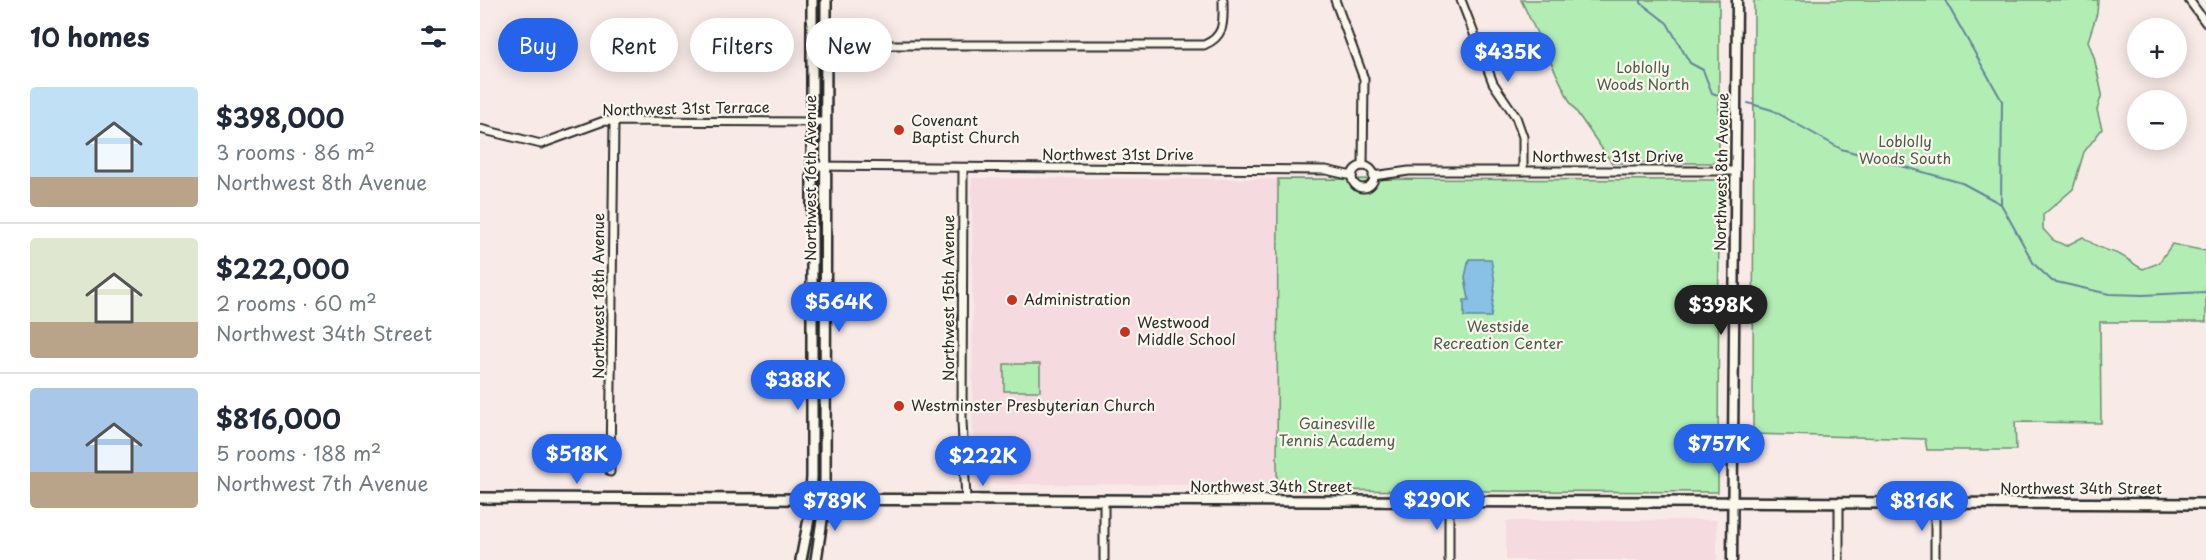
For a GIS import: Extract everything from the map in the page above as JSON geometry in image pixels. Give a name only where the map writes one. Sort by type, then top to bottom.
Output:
[{"type":"main road","name":"Northwest 16th Avenue","points":[[812,0],[812,18]]},
{"type":"main road","name":"Northwest 16th Avenue","points":[[826,0],[826,18]]},
{"type":"main road","name":"Northwest 16th Avenue","points":[[801,560],[811,499],[812,72]]},
{"type":"main road","name":"Northwest 16th Avenue","points":[[816,560],[825,500],[826,72]]},
{"type":"main road","points":[[812,324],[826,323]]},
{"type":"main road","name":"Northwest 34th Street","points":[[480,498],[2206,504]]},
{"type":"street","points":[[892,45],[1189,45],[1213,41],[1222,31],[1223,0]]},
{"type":"street","points":[[1335,0],[1365,79],[1363,166]]},
{"type":"street","points":[[1461,0],[1493,83],[1516,117],[1523,137],[1523,171]]},
{"type":"street","name":"Northwest 8th Avenue","points":[[1732,560],[1737,0]]},
{"type":"street","points":[[2188,0],[2206,23]]},
{"type":"street","name":"Northwest 31st Terrace","points":[[480,129],[541,144],[604,121],[826,122]]},
{"type":"street","name":"Northwest 18th Avenue","points":[[610,472],[614,121]]},
{"type":"street","name":"Northwest 31st Drive","points":[[812,166],[1326,170],[1352,176],[1353,182],[1361,188],[1369,185],[1373,176],[1409,171],[1736,171]]},
{"type":"street","points":[[1352,176],[1355,169],[1363,166]]},
{"type":"street","points":[[1363,166],[1371,171],[1373,176]]},
{"type":"street","name":"Northwest 15th Avenue","points":[[963,168],[962,422],[966,500]]},
{"type":"street","points":[[1104,501],[1104,560]]},
{"type":"street","points":[[1449,502],[1449,560]]},
{"type":"street","points":[[1839,504],[1839,560]]},
{"type":"street","points":[[1935,504],[1935,560]]},
{"type":"shaded area","name":"Westwood Middle School","points":[[972,178],[1278,179],[1277,485],[973,484]]},
{"type":"shaded area","points":[[1717,520],[1717,560],[1506,560],[1506,521]]},
{"type":"green space","name":"Loblolly Woods North","points":[[1521,0],[1719,0],[1719,163],[1612,163],[1571,104]]},
{"type":"green space","name":"Loblolly Woods South","points":[[1754,0],[2098,0],[2097,13],[2088,41],[2102,94],[2097,110],[2102,129],[2084,152],[2073,189],[2043,215],[2043,229],[2053,240],[2066,246],[2083,237],[2121,255],[2143,269],[2159,263],[2172,244],[2206,251],[2206,322],[2100,322],[2101,423],[2015,422],[2016,450],[1927,450],[1925,439],[1753,434]]},
{"type":"green space","name":"Westside Recreation Center","points":[[1278,179],[1719,180],[1718,492],[1277,490]]},
{"type":"green space","points":[[1004,364],[1040,364],[1040,391],[1004,391]]},
{"type":"water","points":[[1469,259],[1491,259],[1495,283],[1491,317],[1464,317],[1464,300],[1469,300],[1465,277]]},
{"type":"waterway","points":[[1641,0],[1641,3],[1667,23],[1690,63],[1703,70],[1712,93],[1721,96]]},
{"type":"waterway","points":[[1945,0],[2002,101],[2001,204]]},
{"type":"waterway","points":[[1748,103],[1772,110],[1841,149],[1962,183],[2001,204],[2034,264],[2052,281],[2109,294],[2206,292]]},
{"type":"place","name":"Covenant Baptist Church","points":[[899,130]]},
{"type":"place","name":"Administration","points":[[1012,300]]},
{"type":"place","name":"Westwood Middle School","points":[[1125,332]]},
{"type":"place","name":"Westminster Presbyterian Church","points":[[899,406]]},
{"type":"park label","name":"Gainesville Tennis Academy","points":[[1337,432]]}]
